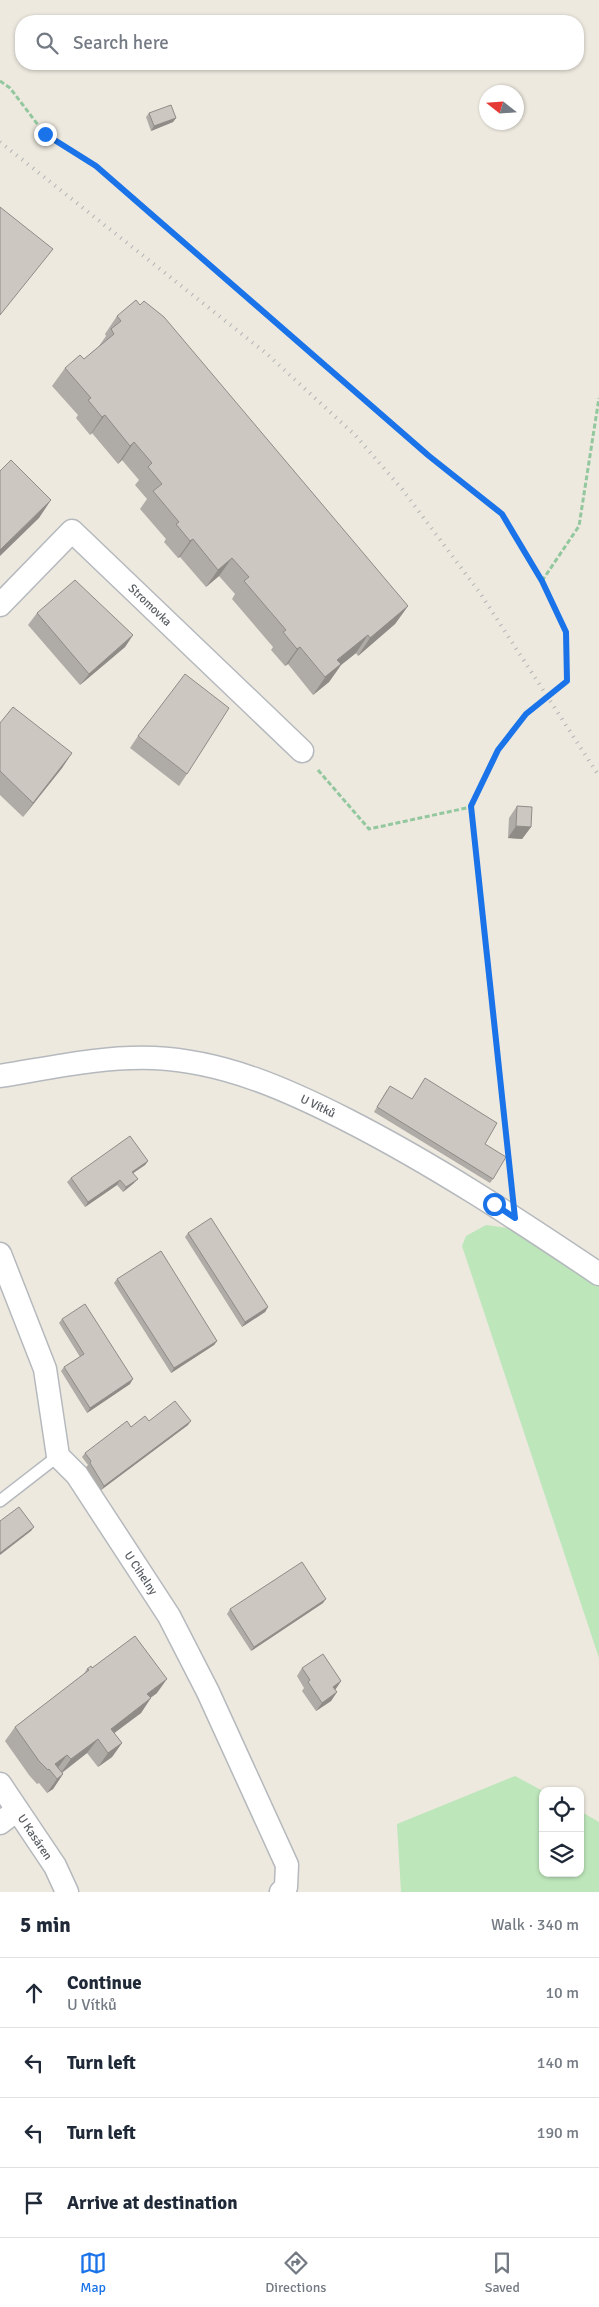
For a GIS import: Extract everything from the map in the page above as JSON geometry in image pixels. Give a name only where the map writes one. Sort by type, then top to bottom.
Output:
[{"type":"street","name":"Stromovka","points":[[0,605],[72,531],[302,751]]},
{"type":"street","name":"U Vítků","points":[[0,1076],[85,1062],[153,1058],[198,1062],[240,1073],[304,1098],[404,1149],[515,1218],[599,1274]]},
{"type":"street","points":[[0,1254],[45,1369],[58,1456]]},
{"type":"street","name":"U Cihelny","points":[[58,1456],[77,1475],[169,1616],[212,1700],[287,1865],[286,1887],[281,1892]]},
{"type":"street","name":"U Kasáren","points":[[0,1784],[9,1817],[55,1866],[67,1892]]},
{"type":"lane","points":[[0,1501],[58,1456]]},
{"type":"path","points":[[0,81],[10,88],[45,134],[96,166],[429,456],[502,514],[542,581],[566,632],[567,681],[526,714],[503,743],[471,806],[515,1218]]},
{"type":"path","points":[[542,581],[579,526],[599,398]]},
{"type":"path","points":[[302,751],[369,828],[471,806]]},
{"type":"green space","points":[[486,1225],[508,1228],[599,1285],[599,1658],[462,1246],[466,1236]]},
{"type":"green space","points":[[515,1776],[539,1789],[539,1877],[584,1877],[584,1813],[599,1822],[599,1892],[401,1892],[397,1824]]},
{"type":"building","points":[[171,105],[176,118],[154,126],[149,113]]},
{"type":"building","points":[[0,207],[53,249],[0,315]]},
{"type":"building","points":[[136,300],[140,305],[144,301],[164,317],[408,606],[370,638],[368,635],[337,660],[341,664],[325,677],[300,647],[297,649],[283,632],[286,630],[244,581],[249,577],[232,558],[218,570],[193,539],[190,541],[176,524],[179,522],[153,491],[162,484],[148,467],[152,463],[134,442],[130,446],[105,415],[102,417],[88,400],[91,398],[65,368],[80,355],[84,359],[114,334],[111,329],[121,321],[117,316]]},
{"type":"building","points":[[11,460],[51,500],[0,550],[0,471]]},
{"type":"building","points":[[75,580],[133,635],[89,674],[37,613]]},
{"type":"building","points":[[185,674],[229,708],[187,774],[138,736]]},
{"type":"building","points":[[13,707],[72,753],[33,803],[0,771],[0,723]]},
{"type":"building","points":[[517,806],[532,807],[531,827],[516,826]]},
{"type":"building","points":[[425,1078],[497,1123],[485,1144],[506,1157],[493,1179],[377,1107],[390,1086],[412,1099]]},
{"type":"building","points":[[130,1136],[148,1161],[132,1172],[138,1179],[126,1187],[120,1180],[88,1202],[71,1178]]},
{"type":"building","points":[[211,1218],[268,1307],[245,1322],[188,1233]]},
{"type":"building","points":[[161,1251],[217,1341],[174,1368],[117,1279]]},
{"type":"building","points":[[85,1304],[133,1379],[90,1408],[64,1367],[84,1354],[62,1319]]},
{"type":"building","points":[[175,1401],[191,1421],[104,1486],[85,1453],[127,1421],[131,1427],[145,1416],[149,1421]]},
{"type":"building","points":[[19,1507],[34,1527],[0,1553],[0,1521]]},
{"type":"building","points":[[302,1562],[326,1599],[254,1647],[230,1609]]},
{"type":"building","points":[[135,1636],[167,1679],[147,1694],[151,1698],[111,1729],[122,1743],[108,1753],[98,1739],[71,1759],[67,1755],[55,1764],[63,1774],[57,1779],[39,1761],[15,1727],[89,1670],[87,1669],[91,1666],[92,1668]]},
{"type":"building","points":[[323,1654],[341,1681],[333,1687],[337,1692],[322,1703],[308,1682],[310,1680],[302,1668]]},
{"type":"railway","points":[[0,142],[267,354],[355,435],[402,489],[480,593],[599,776]]},
{"type":"route","points":[[45,134],[96,166],[429,456],[502,514],[542,581],[566,632],[567,681],[526,714],[498,750],[471,806],[515,1218],[494,1204]]}]
